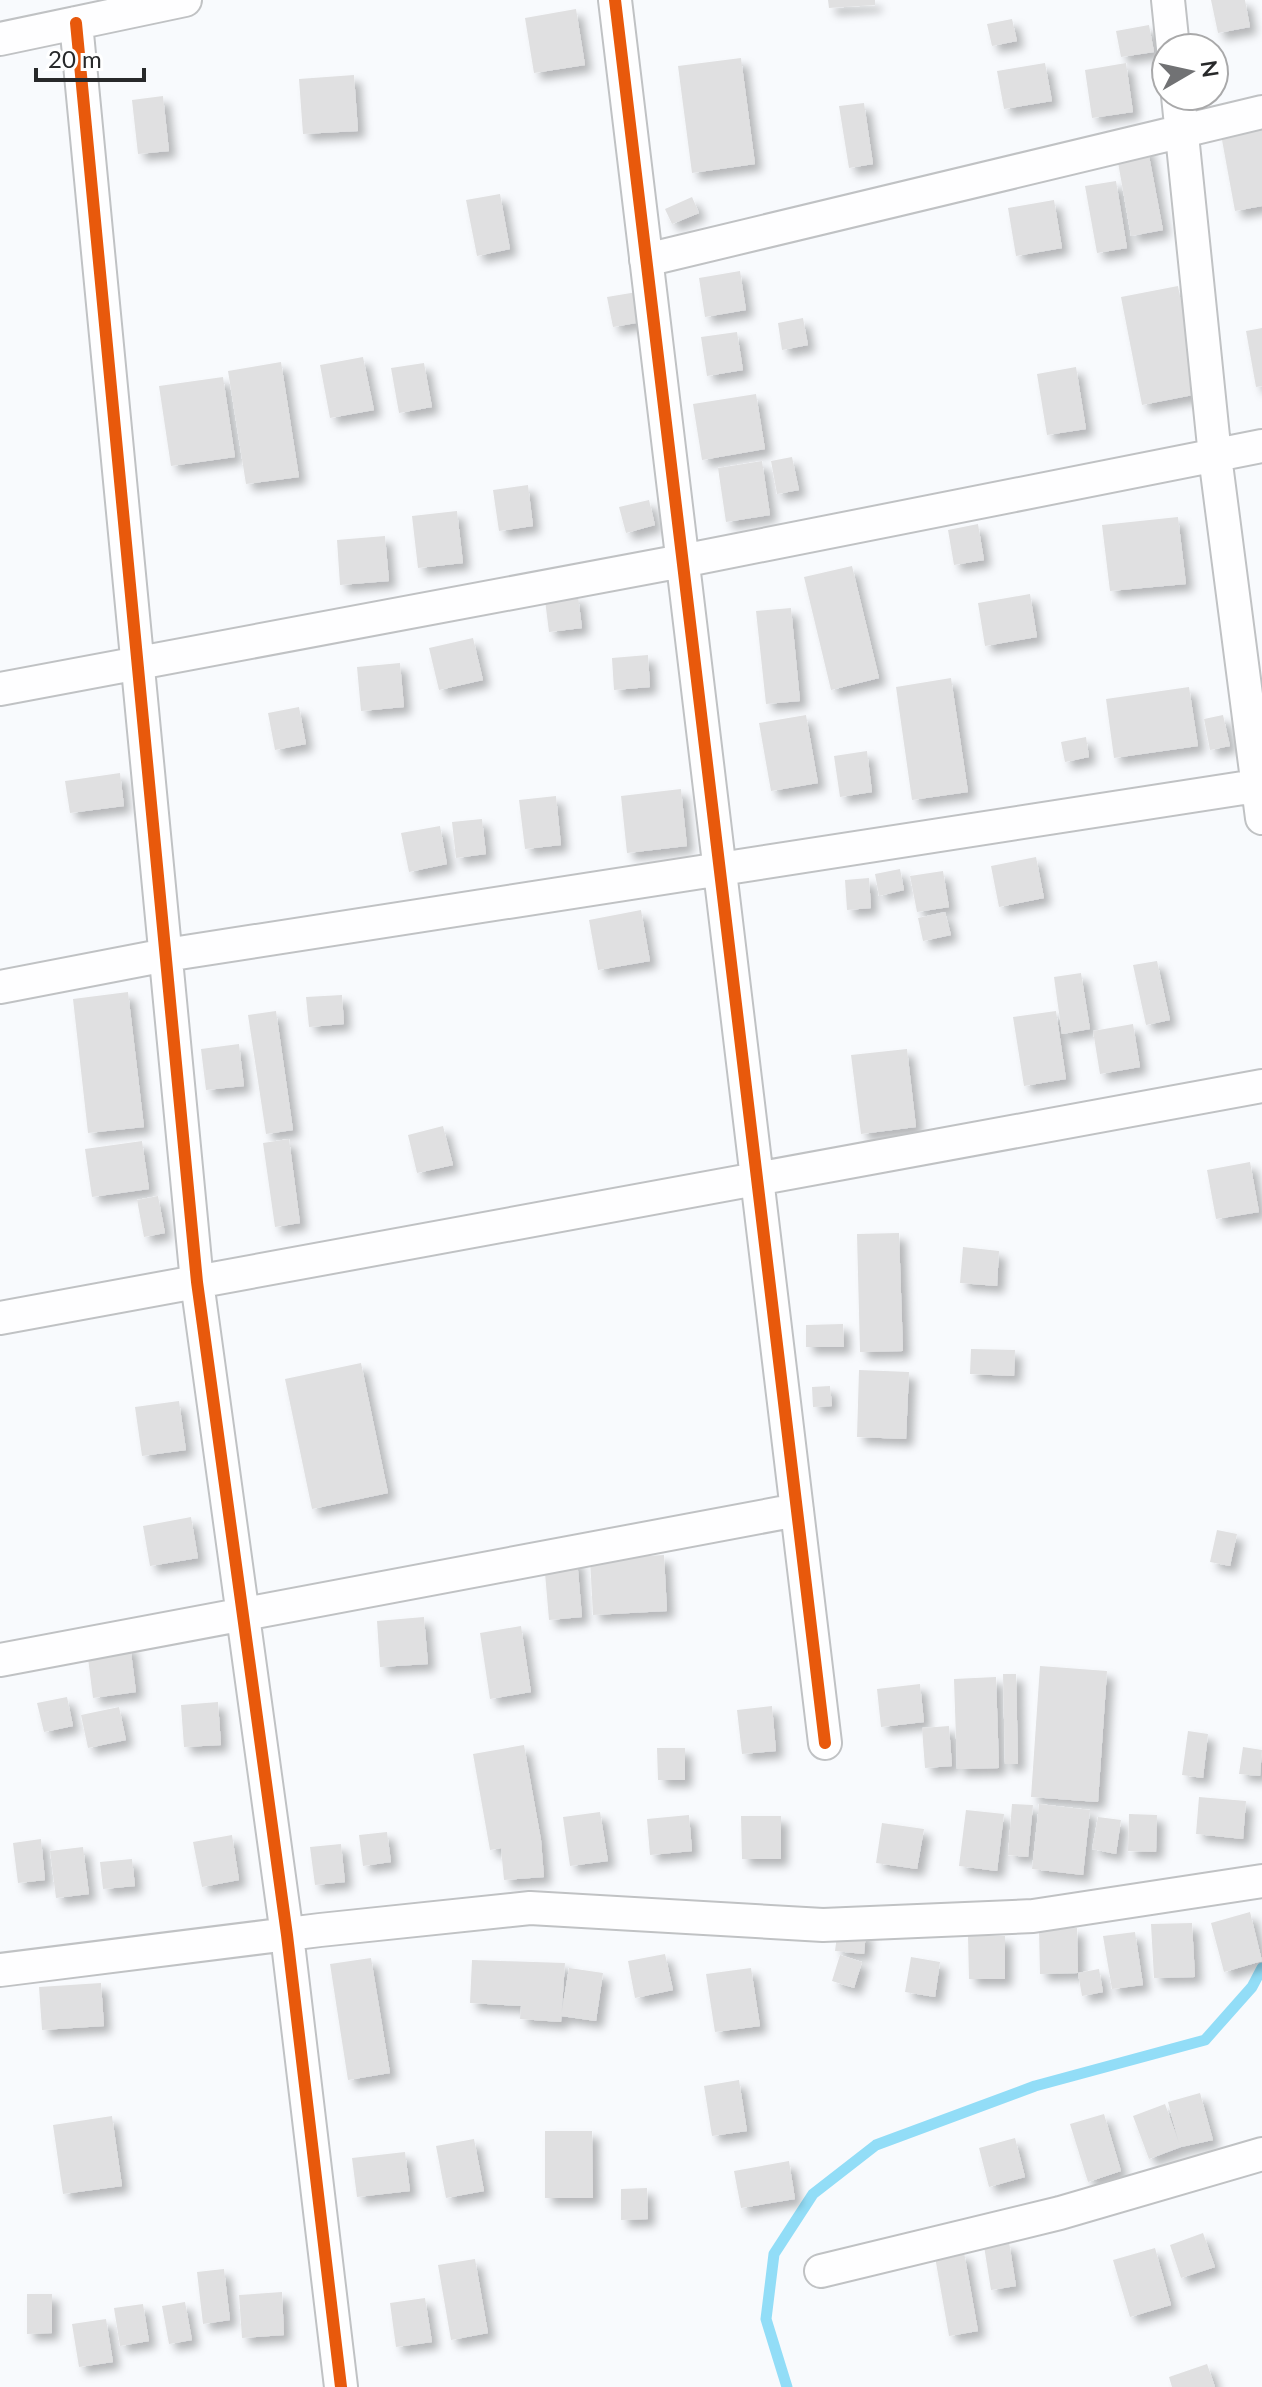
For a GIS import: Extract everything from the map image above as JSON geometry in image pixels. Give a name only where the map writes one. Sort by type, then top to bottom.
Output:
[{"type":"street","points":[[0,39],[185,0]]},
{"type":"street","points":[[615,0],[825,1743]]},
{"type":"street","points":[[1168,0],[1171,32]]},
{"type":"street","points":[[76,23],[197,1282],[287,1935],[341,2387]]},
{"type":"street","points":[[1179,112],[1215,456],[1262,818]]},
{"type":"street","points":[[646,260],[1262,112]]},
{"type":"street","points":[[0,689],[682,561],[1262,446]]},
{"type":"street","points":[[0,987],[166,955],[1260,785]]},
{"type":"street","points":[[0,1318],[1262,1086]]},
{"type":"street","points":[[0,1660],[797,1510]]},
{"type":"street","points":[[0,1970],[530,1908],[823,1925],[1033,1916],[1252,1883]]},
{"type":"street","points":[[821,2271],[1060,2213],[1262,2154]]},
{"type":"building","points":[[828,0],[875,0],[875,5],[829,8]]},
{"type":"building","points":[[1211,0],[1245,0],[1250,27],[1218,32]]},
{"type":"building","points":[[576,9],[585,65],[534,73],[525,18]]},
{"type":"building","points":[[1012,19],[1017,41],[992,46],[987,24]]},
{"type":"building","points":[[1149,25],[1150,53],[1121,57],[1116,31]]},
{"type":"building","points":[[741,58],[755,164],[692,173],[678,66]]},
{"type":"building","points":[[1045,63],[1052,101],[1004,109],[997,71]]},
{"type":"building","points":[[1126,63],[1133,112],[1092,118],[1085,70]]},
{"type":"building","points":[[354,75],[358,131],[303,134],[299,79]]},
{"type":"building","points":[[163,96],[169,151],[138,154],[132,100]]},
{"type":"building","points":[[864,103],[873,164],[849,168],[839,106]]},
{"type":"building","points":[[1262,121],[1262,206],[1235,211],[1220,129]]},
{"type":"building","points":[[1147,145],[1163,230],[1131,236],[1116,151]]},
{"type":"building","points":[[1116,181],[1127,248],[1097,253],[1085,186]]},
{"type":"building","points":[[500,194],[510,249],[477,256],[466,200]]},
{"type":"building","points":[[692,197],[699,213],[672,224],[665,209]]},
{"type":"building","points":[[1054,200],[1062,248],[1016,256],[1008,208]]},
{"type":"building","points":[[740,271],[746,310],[705,317],[699,278]]},
{"type":"building","points":[[1178,286],[1198,394],[1142,405],[1121,297]]},
{"type":"building","points":[[637,292],[642,322],[613,327],[607,297]]},
{"type":"building","points":[[803,318],[808,345],[782,350],[778,323]]},
{"type":"building","points":[[1262,328],[1262,386],[1256,387],[1246,331]]},
{"type":"building","points":[[737,332],[743,370],[707,376],[701,337]]},
{"type":"building","points":[[363,357],[374,410],[330,418],[320,365]]},
{"type":"building","points":[[281,362],[299,477],[246,484],[228,371]]},
{"type":"building","points":[[424,363],[432,407],[399,413],[391,368]]},
{"type":"building","points":[[1076,367],[1086,429],[1047,435],[1037,374]]},
{"type":"building","points":[[223,377],[235,457],[171,466],[159,386]]},
{"type":"building","points":[[756,394],[765,449],[702,460],[693,404]]},
{"type":"building","points":[[792,457],[799,490],[777,494],[771,461]]},
{"type":"building","points":[[762,461],[770,515],[726,522],[718,468]]},
{"type":"building","points":[[528,485],[533,526],[499,531],[493,490]]},
{"type":"building","points":[[649,500],[655,525],[626,533],[619,507]]},
{"type":"building","points":[[457,511],[463,563],[418,568],[412,516]]},
{"type":"building","points":[[1178,517],[1186,584],[1110,591],[1102,525]]},
{"type":"building","points":[[978,524],[984,560],[954,565],[948,530]]},
{"type":"building","points":[[385,536],[389,581],[340,585],[337,540]]},
{"type":"building","points":[[852,566],[879,678],[831,690],[804,577]]},
{"type":"building","points":[[1030,594],[1037,637],[985,646],[978,603]]},
{"type":"building","points":[[578,596],[582,628],[549,632],[545,600]]},
{"type":"building","points":[[791,608],[800,701],[766,704],[756,611]]},
{"type":"building","points":[[473,638],[483,680],[439,690],[429,648]]},
{"type":"building","points":[[648,655],[650,687],[614,690],[612,658]]},
{"type":"building","points":[[400,663],[404,707],[361,711],[357,667]]},
{"type":"building","points":[[951,678],[968,792],[912,800],[896,687]]},
{"type":"building","points":[[1189,687],[1198,746],[1114,758],[1106,699]]},
{"type":"building","points":[[299,707],[306,744],[275,750],[268,713]]},
{"type":"building","points":[[806,715],[818,783],[771,791],[759,723]]},
{"type":"building","points":[[1223,715],[1230,746],[1210,750],[1204,719]]},
{"type":"building","points":[[1086,737],[1089,757],[1065,762],[1061,742]]},
{"type":"building","points":[[867,751],[872,792],[840,797],[834,756]]},
{"type":"building","points":[[120,773],[124,806],[70,813],[65,781]]},
{"type":"building","points":[[681,789],[687,846],[627,853],[621,796]]},
{"type":"building","points":[[556,796],[561,845],[525,849],[519,800]]},
{"type":"building","points":[[482,819],[486,854],[456,858],[452,822]]},
{"type":"building","points":[[440,826],[447,864],[409,872],[401,833]]},
{"type":"building","points":[[1036,857],[1044,898],[999,907],[991,866]]},
{"type":"building","points":[[900,869],[904,890],[879,896],[875,874]]},
{"type":"building","points":[[943,871],[949,907],[917,912],[910,876]]},
{"type":"building","points":[[869,878],[871,908],[847,910],[845,880]]},
{"type":"building","points":[[641,910],[650,961],[598,970],[589,920]]},
{"type":"building","points":[[945,912],[951,935],[923,941],[918,918]]},
{"type":"building","points":[[1157,961],[1170,1020],[1146,1025],[1133,965]]},
{"type":"building","points":[[1081,973],[1090,1029],[1062,1034],[1054,977]]},
{"type":"building","points":[[128,992],[144,1127],[88,1133],[73,999]]},
{"type":"building","points":[[342,995],[344,1024],[309,1027],[306,997]]},
{"type":"building","points":[[276,1011],[293,1130],[266,1134],[248,1015]]},
{"type":"building","points":[[1056,1011],[1066,1079],[1024,1086],[1013,1017]]},
{"type":"building","points":[[1133,1024],[1140,1067],[1100,1074],[1093,1031]]},
{"type":"building","points":[[239,1044],[244,1086],[206,1090],[201,1049]]},
{"type":"building","points":[[907,1049],[916,1127],[861,1134],[851,1055]]},
{"type":"building","points":[[443,1126],[453,1165],[417,1173],[408,1135]]},
{"type":"building","points":[[289,1139],[300,1223],[275,1227],[263,1143]]},
{"type":"building","points":[[142,1141],[149,1189],[92,1197],[85,1149]]},
{"type":"building","points":[[1250,1162],[1259,1212],[1216,1219],[1207,1170]]},
{"type":"building","points":[[158,1196],[165,1233],[144,1237],[137,1200]]},
{"type":"building","points":[[899,1233],[903,1351],[860,1352],[857,1234]]},
{"type":"building","points":[[963,1247],[999,1251],[997,1286],[960,1283]]},
{"type":"building","points":[[843,1324],[844,1347],[806,1347],[806,1325]]},
{"type":"building","points":[[971,1349],[1015,1350],[1014,1376],[970,1374]]},
{"type":"building","points":[[361,1363],[388,1493],[312,1509],[285,1379]]},
{"type":"building","points":[[859,1370],[909,1372],[906,1439],[857,1437]]},
{"type":"building","points":[[830,1386],[832,1406],[813,1407],[812,1387]]},
{"type":"building","points":[[179,1401],[186,1450],[142,1456],[135,1407]]},
{"type":"building","points":[[191,1517],[198,1558],[150,1566],[143,1526]]},
{"type":"building","points":[[1217,1530],[1237,1534],[1230,1566],[1210,1562]]},
{"type":"building","points":[[664,1555],[667,1611],[593,1615],[590,1559]]},
{"type":"building","points":[[577,1559],[582,1617],[549,1620],[544,1561]]},
{"type":"building","points":[[424,1617],[428,1664],[380,1667],[377,1621]]},
{"type":"building","points":[[521,1626],[531,1692],[490,1699],[480,1633]]},
{"type":"building","points":[[130,1644],[136,1692],[93,1698],[87,1650]]},
{"type":"building","points":[[1040,1666],[1107,1671],[1098,1802],[1031,1797]]},
{"type":"building","points":[[1003,1674],[1016,1674],[1018,1764],[1005,1764]]},
{"type":"building","points":[[996,1677],[999,1768],[957,1769],[954,1679]]},
{"type":"building","points":[[920,1684],[924,1722],[881,1727],[877,1689]]},
{"type":"building","points":[[67,1697],[73,1726],[44,1732],[37,1703]]},
{"type":"building","points":[[218,1702],[221,1745],[184,1747],[181,1705]]},
{"type":"building","points":[[772,1706],[776,1751],[742,1754],[737,1710]]},
{"type":"building","points":[[119,1707],[126,1740],[88,1748],[81,1715]]},
{"type":"building","points":[[949,1726],[952,1766],[925,1768],[922,1728]]},
{"type":"building","points":[[1188,1731],[1208,1734],[1203,1778],[1182,1775]]},
{"type":"building","points":[[524,1745],[541,1840],[544,1877],[504,1880],[501,1848],[490,1850],[473,1754]]},
{"type":"building","points":[[1243,1747],[1262,1750],[1260,1776],[1239,1774]]},
{"type":"building","points":[[657,1748],[685,1748],[685,1780],[658,1780]]},
{"type":"building","points":[[1199,1797],[1246,1801],[1243,1839],[1196,1834]]},
{"type":"building","points":[[1012,1804],[1033,1805],[1028,1857],[1008,1855]]},
{"type":"building","points":[[1039,1804],[1090,1810],[1083,1875],[1032,1869]]},
{"type":"building","points":[[966,1810],[1004,1814],[997,1871],[959,1866]]},
{"type":"building","points":[[600,1812],[608,1861],[570,1866],[563,1817]]},
{"type":"building","points":[[1129,1814],[1157,1815],[1156,1852],[1128,1851]]},
{"type":"building","points":[[689,1815],[692,1851],[650,1855],[647,1819]]},
{"type":"building","points":[[741,1816],[781,1816],[781,1859],[742,1859]]},
{"type":"building","points":[[1098,1817],[1121,1820],[1116,1854],[1092,1849]]},
{"type":"building","points":[[882,1823],[924,1829],[917,1869],[876,1863]]},
{"type":"building","points":[[387,1832],[391,1862],[363,1866],[359,1835]]},
{"type":"building","points":[[232,1835],[239,1880],[202,1887],[193,1842]]},
{"type":"building","points":[[41,1839],[45,1880],[18,1883],[13,1843]]},
{"type":"building","points":[[341,1844],[345,1882],[315,1885],[310,1847]]},
{"type":"building","points":[[83,1847],[89,1894],[56,1898],[50,1851]]},
{"type":"building","points":[[132,1859],[135,1886],[103,1889],[100,1862]]},
{"type":"building","points":[[1250,1912],[1262,1961],[1224,1972],[1211,1923]]},
{"type":"building","points":[[1192,1923],[1195,1977],[1154,1978],[1151,1924]]},
{"type":"building","points":[[838,1928],[866,1932],[864,1954],[835,1951]]},
{"type":"building","points":[[1077,1928],[1078,1973],[1040,1974],[1039,1929]]},
{"type":"building","points":[[1135,1932],[1143,1985],[1112,1989],[1103,1936]]},
{"type":"building","points":[[968,1936],[1005,1936],[1005,1979],[969,1979]]},
{"type":"building","points":[[665,1954],[673,1990],[635,1998],[628,1961]]},
{"type":"building","points":[[840,1955],[862,1962],[854,1988],[832,1981]]},
{"type":"building","points":[[911,1957],[940,1962],[935,1997],[905,1992]]},
{"type":"building","points":[[371,1958],[390,2073],[348,2080],[330,1964]]},
{"type":"building","points":[[472,1960],[565,1963],[561,2022],[520,2019],[521,2006],[470,2003]]},
{"type":"building","points":[[569,1968],[603,1973],[596,2021],[561,2016]]},
{"type":"building","points":[[751,1968],[760,2026],[715,2032],[706,1974]]},
{"type":"building","points":[[1099,1969],[1103,1992],[1082,1996],[1078,1973]]},
{"type":"building","points":[[101,1983],[104,2026],[42,2030],[39,1987]]},
{"type":"building","points":[[739,2080],[747,2131],[712,2136],[704,2086]]},
{"type":"building","points":[[1200,2093],[1213,2140],[1149,2159],[1133,2116],[1165,2104],[1179,2143],[1168,2102]]},
{"type":"building","points":[[1104,2114],[1121,2171],[1088,2182],[1070,2124]]},
{"type":"building","points":[[112,2116],[122,2186],[63,2194],[53,2125]]},
{"type":"building","points":[[545,2131],[592,2131],[593,2198],[545,2198]]},
{"type":"building","points":[[1015,2138],[1025,2177],[989,2187],[979,2148]]},
{"type":"building","points":[[474,2139],[484,2191],[446,2198],[436,2146]]},
{"type":"building","points":[[405,2152],[410,2191],[357,2197],[352,2158]]},
{"type":"building","points":[[789,2161],[795,2199],[741,2208],[734,2171]]},
{"type":"building","points":[[647,2188],[648,2219],[621,2220],[621,2189]]},
{"type":"building","points":[[1203,2233],[1215,2267],[1181,2278],[1170,2245]]},
{"type":"building","points":[[1009,2242],[1016,2286],[991,2290],[984,2246]]},
{"type":"building","points":[[1155,2248],[1171,2305],[1130,2317],[1113,2260]]},
{"type":"building","points":[[964,2252],[978,2331],[949,2336],[935,2257]]},
{"type":"building","points":[[475,2259],[488,2333],[451,2340],[438,2265]]},
{"type":"building","points":[[224,2269],[230,2320],[203,2324],[197,2272]]},
{"type":"building","points":[[282,2292],[284,2335],[242,2338],[239,2295]]},
{"type":"building","points":[[27,2294],[52,2294],[52,2333],[27,2334]]},
{"type":"building","points":[[425,2298],[432,2342],[396,2347],[390,2303]]},
{"type":"building","points":[[185,2302],[192,2340],[169,2344],[162,2306]]},
{"type":"building","points":[[143,2304],[149,2341],[120,2346],[114,2308]]},
{"type":"building","points":[[106,2319],[113,2362],[79,2367],[72,2324]]},
{"type":"building","points":[[1207,2364],[1215,2387],[1172,2387],[1169,2377]]},
{"type":"waterway","points":[[787,2387],[766,2319],[774,2254],[813,2194],[876,2145],[1035,2086],[1205,2040],[1252,1987],[1262,1968]]},
{"type":"cycle path","points":[[615,0],[825,1743]]},
{"type":"cycle path","points":[[76,23],[197,1282],[287,1935],[341,2387]]}]
